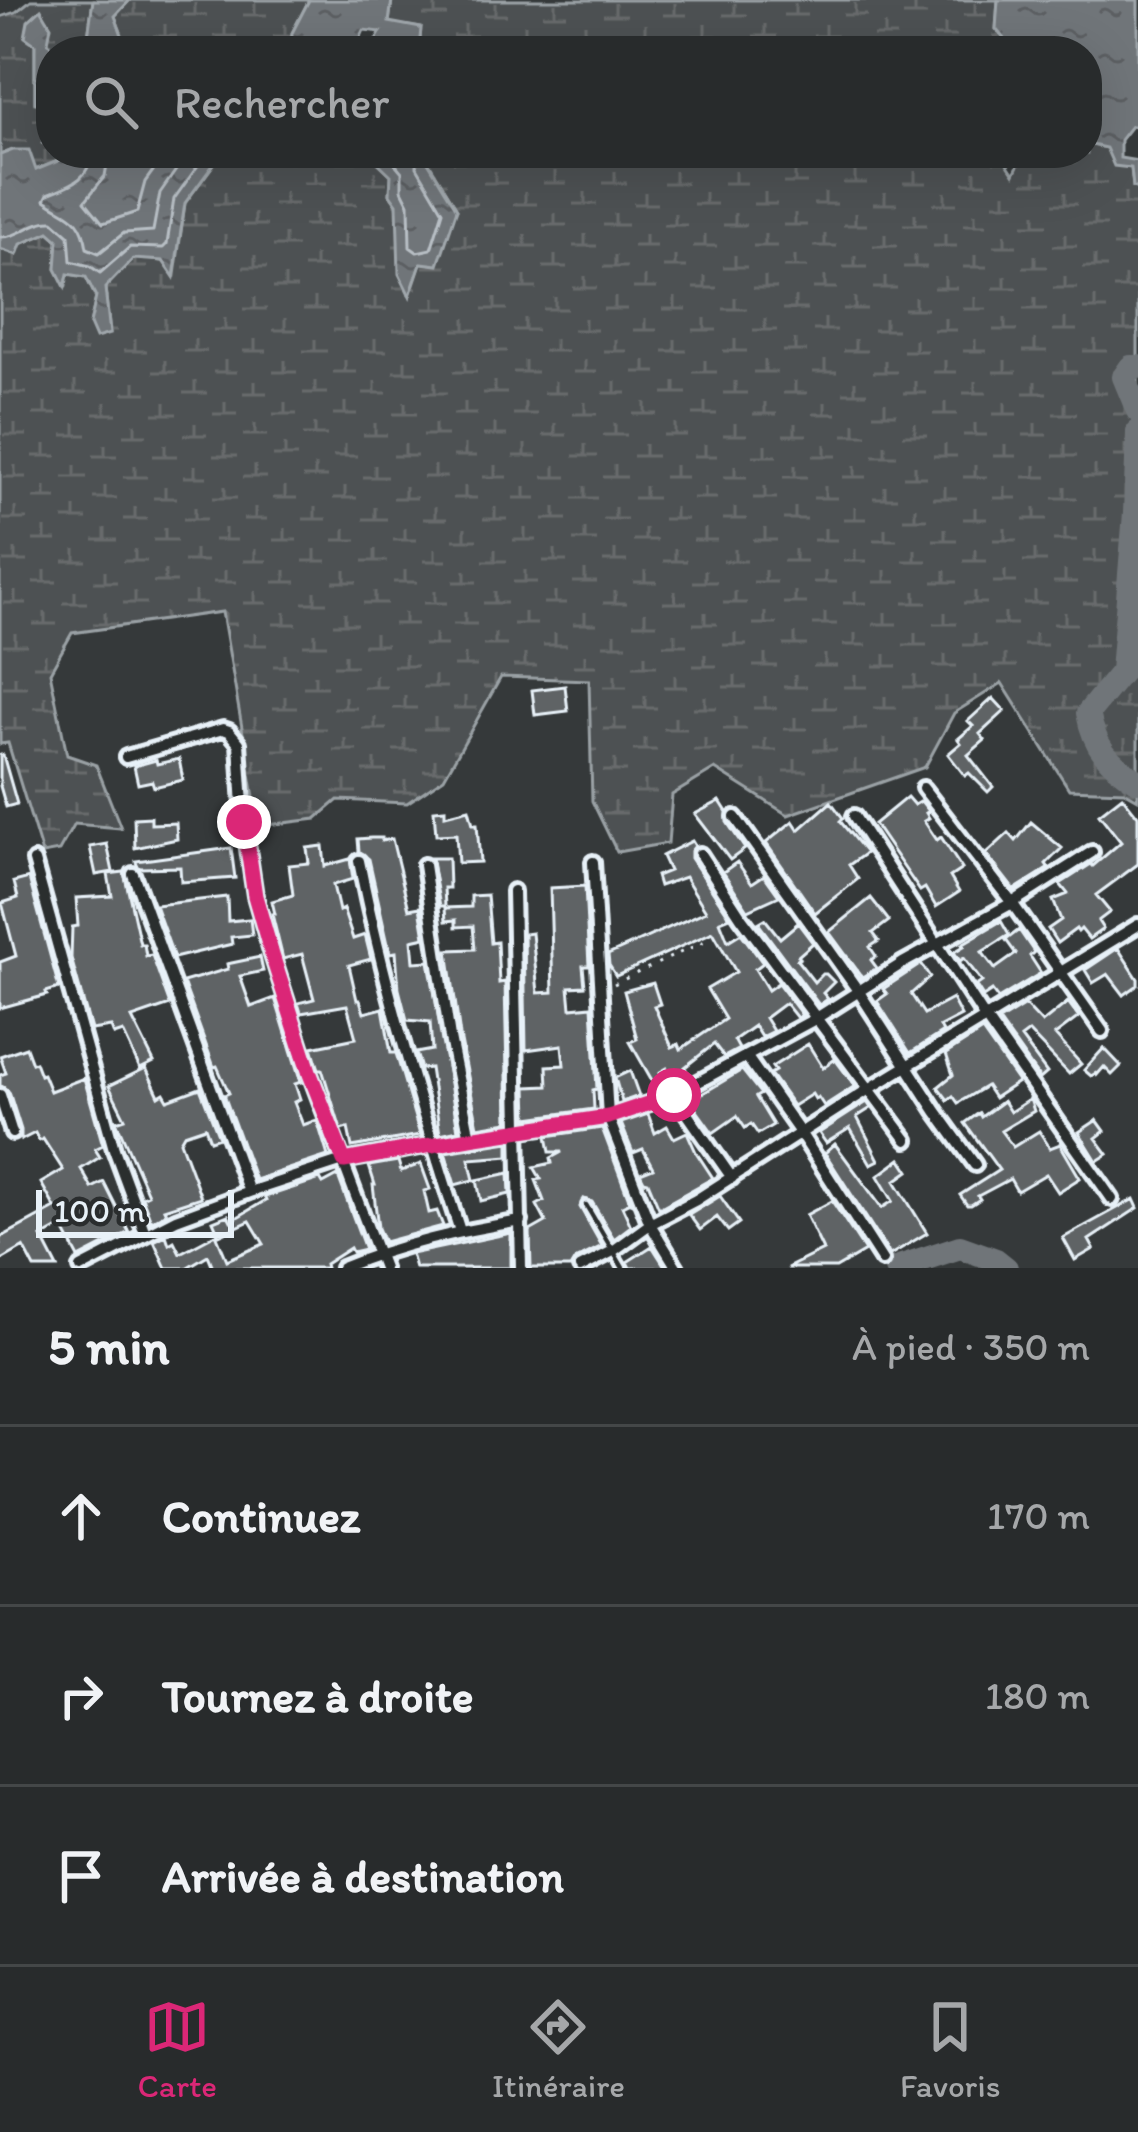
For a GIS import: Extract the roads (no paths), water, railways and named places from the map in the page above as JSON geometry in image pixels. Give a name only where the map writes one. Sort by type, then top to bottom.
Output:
[{"type":"street","points":[[125,757],[224,729],[239,743],[255,896],[310,1074],[383,1268]]},
{"type":"street","points":[[923,788],[1102,1031]]},
{"type":"street","points":[[854,816],[985,1018],[1112,1199]]},
{"type":"street","points":[[735,818],[975,1165]]},
{"type":"street","points":[[81,1268],[145,1233],[344,1161],[608,1117],[674,1095],[815,1018],[1091,852]]},
{"type":"street","points":[[700,854],[741,917],[907,1140]]},
{"type":"street","points":[[34,861],[114,1149],[145,1233]]},
{"type":"street","points":[[359,861],[432,1144],[460,1231]]},
{"type":"street","points":[[593,862],[608,1117],[650,1224],[677,1268]]},
{"type":"street","points":[[424,865],[470,1138]]},
{"type":"street","points":[[133,874],[249,1192]]},
{"type":"street","points":[[513,891],[521,1268]]},
{"type":"street","points":[[580,1268],[1138,925]]},
{"type":"street","points":[[746,1056],[882,1260]]},
{"type":"street","points":[[0,1095],[12,1133]]},
{"type":"street","points":[[674,1095],[732,1178]]},
{"type":"street","points":[[343,1268],[460,1231],[521,1221]]},
{"type":"lane","points":[[586,1205],[623,1268]]},
{"type":"water","points":[[93,0],[130,0],[115,16],[122,36],[88,36]]},
{"type":"water","points":[[309,0],[392,0],[389,22],[421,28],[420,36],[378,36],[381,32],[364,30],[361,36],[292,33]]},
{"type":"water","points":[[998,0],[1138,0],[1138,126],[1131,126],[1120,140],[1120,158],[1138,161],[1138,189],[1133,187],[1131,168],[1114,166],[1102,147],[1102,36],[1002,36],[996,29]]},
{"type":"water","points":[[41,9],[51,26],[49,36],[36,36],[36,103],[35,44],[25,37],[28,21]]},
{"type":"water","points":[[29,150],[36,170],[211,168],[185,203],[174,277],[163,261],[133,259],[105,288],[110,334],[96,338],[90,324],[96,297],[86,277],[68,274],[65,287],[56,269],[58,240],[49,232],[21,244],[17,255],[0,249],[0,155]]},
{"type":"water","points":[[384,168],[432,168],[457,209],[438,265],[421,263],[410,296],[399,274],[397,204],[390,194],[391,175]]},
{"type":"waterway","points":[[1138,367],[1131,367],[1124,377],[1138,411]]},
{"type":"waterway","points":[[1138,432],[1122,671],[1088,713],[1104,753],[1138,781]]},
{"type":"waterway","points":[[896,1268],[960,1247],[1006,1268]]}]
